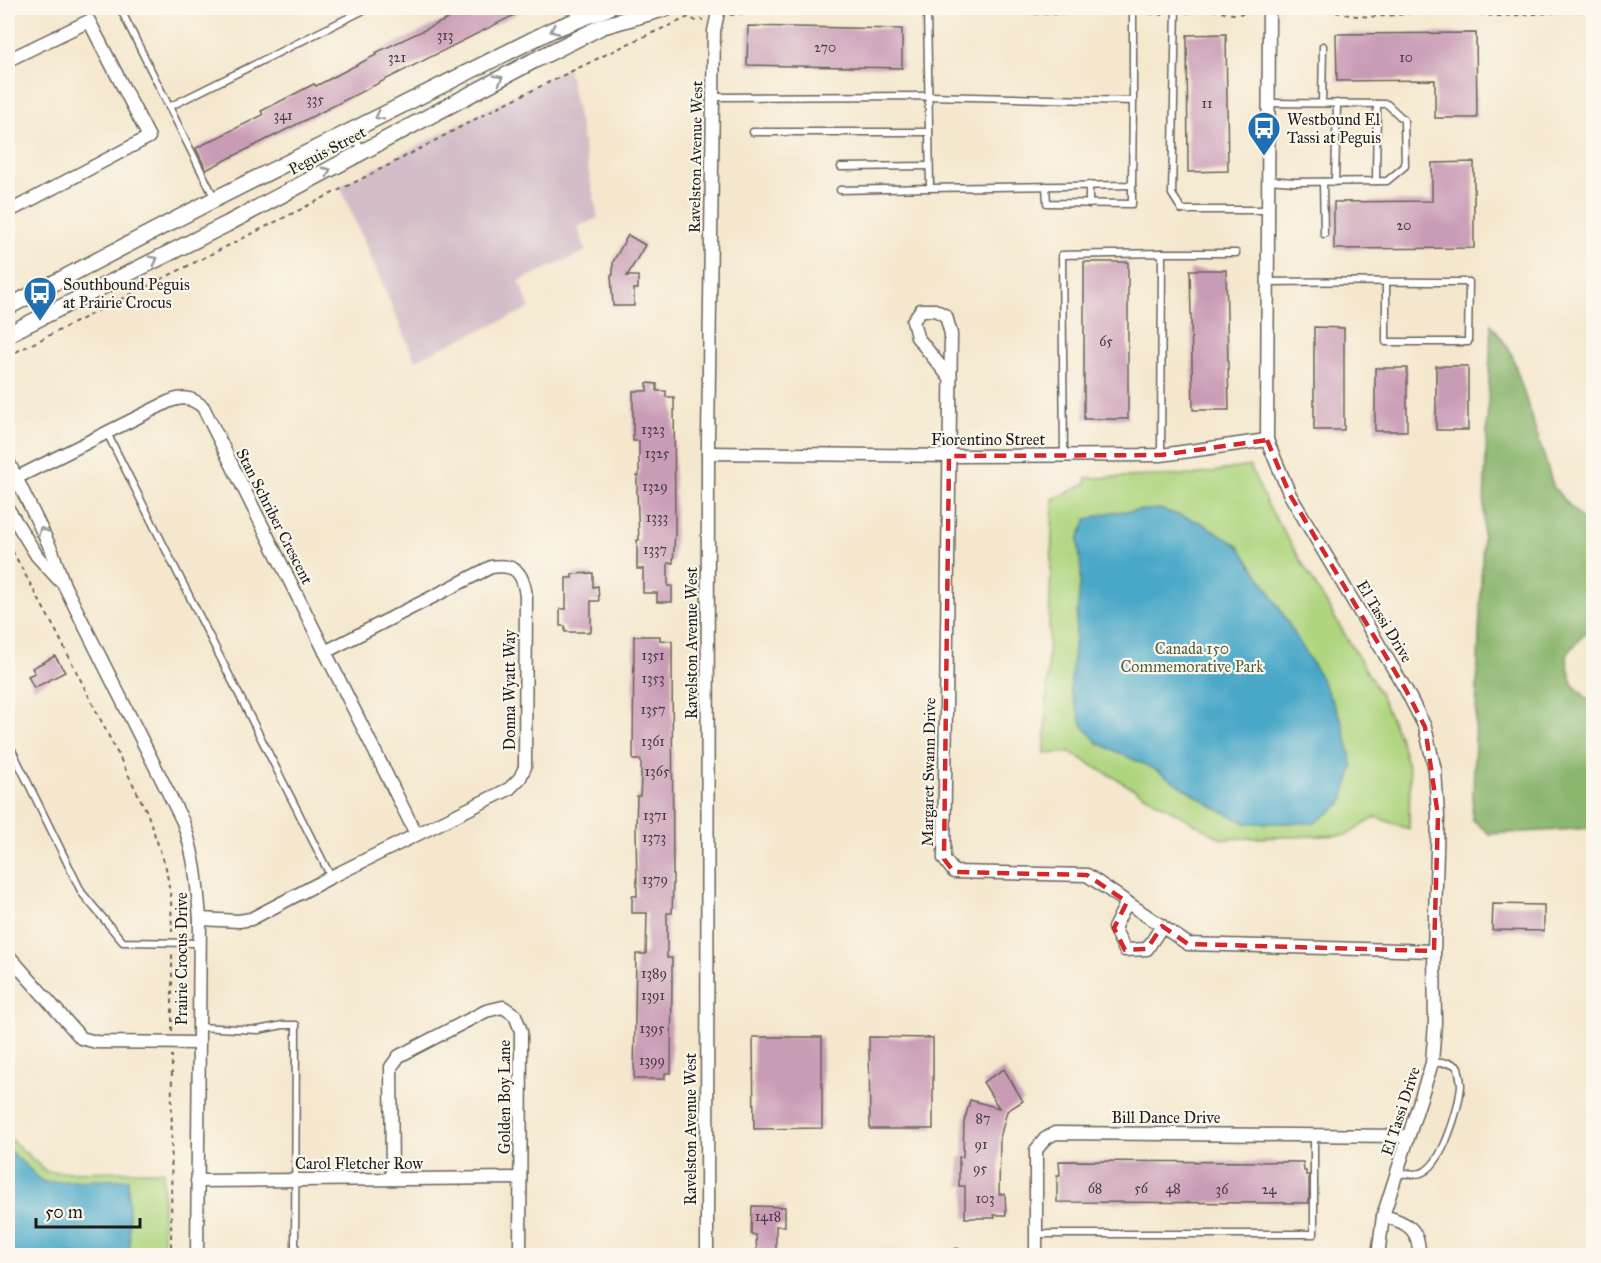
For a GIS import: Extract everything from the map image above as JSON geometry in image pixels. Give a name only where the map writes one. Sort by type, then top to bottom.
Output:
[{"type":"street","name":"Peguis Street","points":[[8,307],[215,199],[552,30],[608,8]]},
{"type":"street","name":"Peguis Street","points":[[8,334],[227,224],[603,26],[666,8]]},
{"type":"street","name":"El Tassi Drive","points":[[1269,8],[1267,440],[1290,495],[1406,690],[1425,728],[1435,770],[1438,816],[1434,951],[1435,1023],[1432,1063],[1383,1216],[1378,1256]]},
{"type":"street","name":"Ravelston Avenue West","points":[[707,1256],[708,453],[714,17]]},
{"type":"street","points":[[8,60],[89,21],[149,137],[8,212]]},
{"type":"street","points":[[949,456],[951,334],[946,316],[935,310],[921,310],[913,321],[917,337],[950,377]]},
{"type":"street","name":"Stan Schriber Crescent","points":[[12,480],[181,397],[194,400],[203,407],[416,834]]},
{"type":"street","name":"Fiorentino Street","points":[[708,453],[949,456],[1161,455],[1267,440]]},
{"type":"street","name":"Margaret Swann Drive","points":[[949,456],[944,859],[954,872],[1087,875],[1188,944],[1434,951]]},
{"type":"street","name":"Prairie Crocus Drive","points":[[8,461],[12,480],[52,551],[64,585],[183,822],[192,848],[197,873],[200,919],[197,1256]]},
{"type":"street","name":"Prairie Crocus Drive","points":[[8,509],[37,556],[64,585]]},
{"type":"street","name":"Donna Wyatt Way","points":[[200,919],[251,920],[330,877],[509,789],[520,778],[525,767],[525,583],[517,570],[505,565],[491,567],[325,652]]},
{"type":"street","points":[[1128,902],[1114,928],[1125,950],[1147,949],[1162,926]]},
{"type":"street","points":[[8,955],[81,1038],[96,1042],[198,1043]]},
{"type":"street","name":"Golden Boy Lane","points":[[392,1179],[391,1067],[399,1056],[486,1011],[503,1007],[515,1015],[521,1031],[520,1256]]},
{"type":"street","name":"Bill Dance Drive","points":[[1036,1256],[1036,1150],[1045,1139],[1055,1133],[1408,1136]]},
{"type":"street","name":"Carol Fletcher Row","points":[[197,1181],[520,1178]]},
{"type":"street","points":[[1383,1216],[1404,1222],[1409,1226],[1416,1237],[1419,1256]]},
{"type":"lane","points":[[120,8],[215,199]]},
{"type":"lane","points":[[169,107],[368,8]]},
{"type":"lane","points":[[927,8],[930,188]]},
{"type":"lane","points":[[1046,186],[1047,203],[1132,204],[1133,8]]},
{"type":"lane","points":[[1176,8],[1172,194],[1182,210],[1267,210]]},
{"type":"lane","points":[[1322,103],[1323,46]]},
{"type":"lane","points":[[713,97],[928,96],[1133,102]]},
{"type":"lane","points":[[1267,180],[1387,181],[1405,166],[1404,120],[1387,104],[1268,103]]},
{"type":"lane","points":[[1335,182],[1337,103]]},
{"type":"lane","points":[[1376,181],[1377,104]]},
{"type":"lane","points":[[352,130],[362,152]]},
{"type":"lane","points":[[753,132],[929,132]]},
{"type":"lane","points":[[841,167],[929,166]]},
{"type":"lane","points":[[1323,182],[1324,234]]},
{"type":"lane","points":[[1089,185],[1089,204]]},
{"type":"lane","points":[[840,190],[1132,185]]},
{"type":"lane","points":[[1161,455],[1162,253]]},
{"type":"lane","points":[[1064,456],[1062,255],[1236,253]]},
{"type":"lane","points":[[1269,282],[1386,282],[1469,282],[1468,342],[1386,342],[1386,282]]},
{"type":"lane","points":[[107,433],[330,877]]},
{"type":"lane","points":[[8,742],[82,893],[123,942],[198,943]]},
{"type":"lane","points":[[198,1027],[258,1030],[296,1025],[295,1256]]},
{"type":"lane","points":[[1397,1174],[1421,1173],[1434,1164],[1446,1142],[1461,1084],[1458,1067],[1451,1063],[1432,1063]]},
{"type":"lane","points":[[1036,1234],[1314,1234],[1314,1134]]},
{"type":"path","points":[[8,356],[636,40],[689,16],[696,21],[736,14]]},
{"type":"path","points":[[8,543],[56,631],[147,812],[166,868],[171,899],[172,942],[171,1256]]},
{"type":"highlighted area","points":[[1267,440],[1290,495],[1406,690],[1425,727],[1438,816],[1434,951],[1188,944],[1162,926],[1147,949],[1125,950],[1114,928],[1127,902],[1087,875],[954,872],[944,859],[949,456],[1161,455]]},
{"type":"shaded area","points":[[568,67],[598,218],[578,227],[586,251],[519,281],[530,308],[415,360],[340,186]]},
{"type":"green space","points":[[1491,324],[1511,352],[1554,488],[1593,529],[1593,627],[1582,636],[1566,656],[1572,684],[1593,704],[1593,828],[1489,834],[1472,819]]},
{"type":"green space","name":"Canada 150 Commemorative Park","points":[[1250,466],[1266,502],[1379,692],[1399,736],[1410,773],[1409,829],[1376,817],[1347,835],[1222,839],[1069,752],[1045,754],[1053,499],[1086,484],[1086,478],[1193,475]]},
{"type":"green space","points":[[8,1137],[47,1172],[163,1171],[163,1255],[8,1255]]},
{"type":"water","name":"Canada 150 Commemorative Park","points":[[1160,509],[1200,522],[1238,545],[1268,589],[1318,673],[1342,721],[1353,767],[1342,803],[1315,823],[1246,823],[1217,809],[1156,770],[1098,743],[1083,726],[1070,690],[1081,573],[1078,539],[1087,519],[1111,512]]},
{"type":"water","points":[[8,1149],[43,1182],[128,1179],[130,1255],[8,1255]]},
{"type":"building","points":[[471,8],[528,8],[206,170],[196,148],[263,115],[261,111],[314,84],[316,86],[376,55],[375,53]]},
{"type":"building","points":[[748,26],[902,29],[902,68],[747,65]]},
{"type":"building","points":[[1476,33],[1477,118],[1435,118],[1435,80],[1337,81],[1336,34]]},
{"type":"building","points":[[1226,34],[1228,171],[1188,172],[1187,35]]},
{"type":"building","points":[[1474,162],[1474,248],[1334,249],[1334,202],[1432,201],[1432,163]]},
{"type":"building","points":[[628,235],[645,245],[627,276],[638,276],[638,289],[634,289],[634,306],[613,306],[611,275],[613,275],[613,262]]},
{"type":"building","points":[[1084,262],[1128,262],[1128,419],[1084,419]]},
{"type":"building","points":[[1190,270],[1226,270],[1229,410],[1193,410]]},
{"type":"building","points":[[1314,327],[1344,328],[1344,430],[1314,430]]},
{"type":"building","points":[[1436,366],[1468,366],[1468,430],[1436,430]]},
{"type":"building","points":[[1375,368],[1407,368],[1407,431],[1375,431]]},
{"type":"building","points":[[647,383],[657,384],[657,391],[666,391],[666,397],[674,397],[675,531],[673,563],[668,563],[668,586],[672,586],[672,602],[657,602],[657,593],[643,593],[643,569],[637,569],[639,441],[633,441],[633,391],[647,391]]},
{"type":"building","points":[[593,573],[593,587],[598,586],[599,601],[591,601],[591,632],[565,632],[565,626],[560,626],[560,609],[566,609],[566,578],[572,578],[572,574]]},
{"type":"building","points":[[634,636],[660,636],[660,640],[672,641],[673,884],[672,913],[667,913],[667,958],[672,958],[671,1073],[665,1073],[665,1079],[634,1079],[636,954],[646,954],[647,913],[632,913],[632,896],[637,896],[637,796],[640,796],[641,778],[641,760],[633,760]]},
{"type":"building","points":[[55,656],[65,672],[34,688],[28,676],[35,673],[32,668]]},
{"type":"building","points":[[1493,904],[1544,905],[1544,931],[1492,930]]},
{"type":"building","points":[[753,1037],[822,1037],[822,1128],[754,1129]]},
{"type":"building","points":[[869,1037],[933,1038],[933,1129],[870,1129]]},
{"type":"building","points":[[1004,1069],[1023,1101],[1007,1111],[1000,1138],[999,1194],[1005,1194],[1006,1215],[994,1215],[995,1218],[965,1218],[965,1186],[959,1186],[959,1157],[963,1157],[964,1122],[970,1100],[999,1108],[983,1082]]},
{"type":"building","points":[[1059,1161],[1303,1162],[1304,1171],[1306,1175],[1309,1175],[1309,1203],[1057,1202]]},
{"type":"building","points":[[752,1206],[785,1207],[785,1226],[776,1226],[776,1256],[757,1256],[756,1235],[751,1234]]},
{"type":"place","name":"Westbound El Tassi at Peguis","points":[[1264,157]]},
{"type":"place","name":"Southbound Peguis at Prairie Crocus","points":[[40,322]]}]
